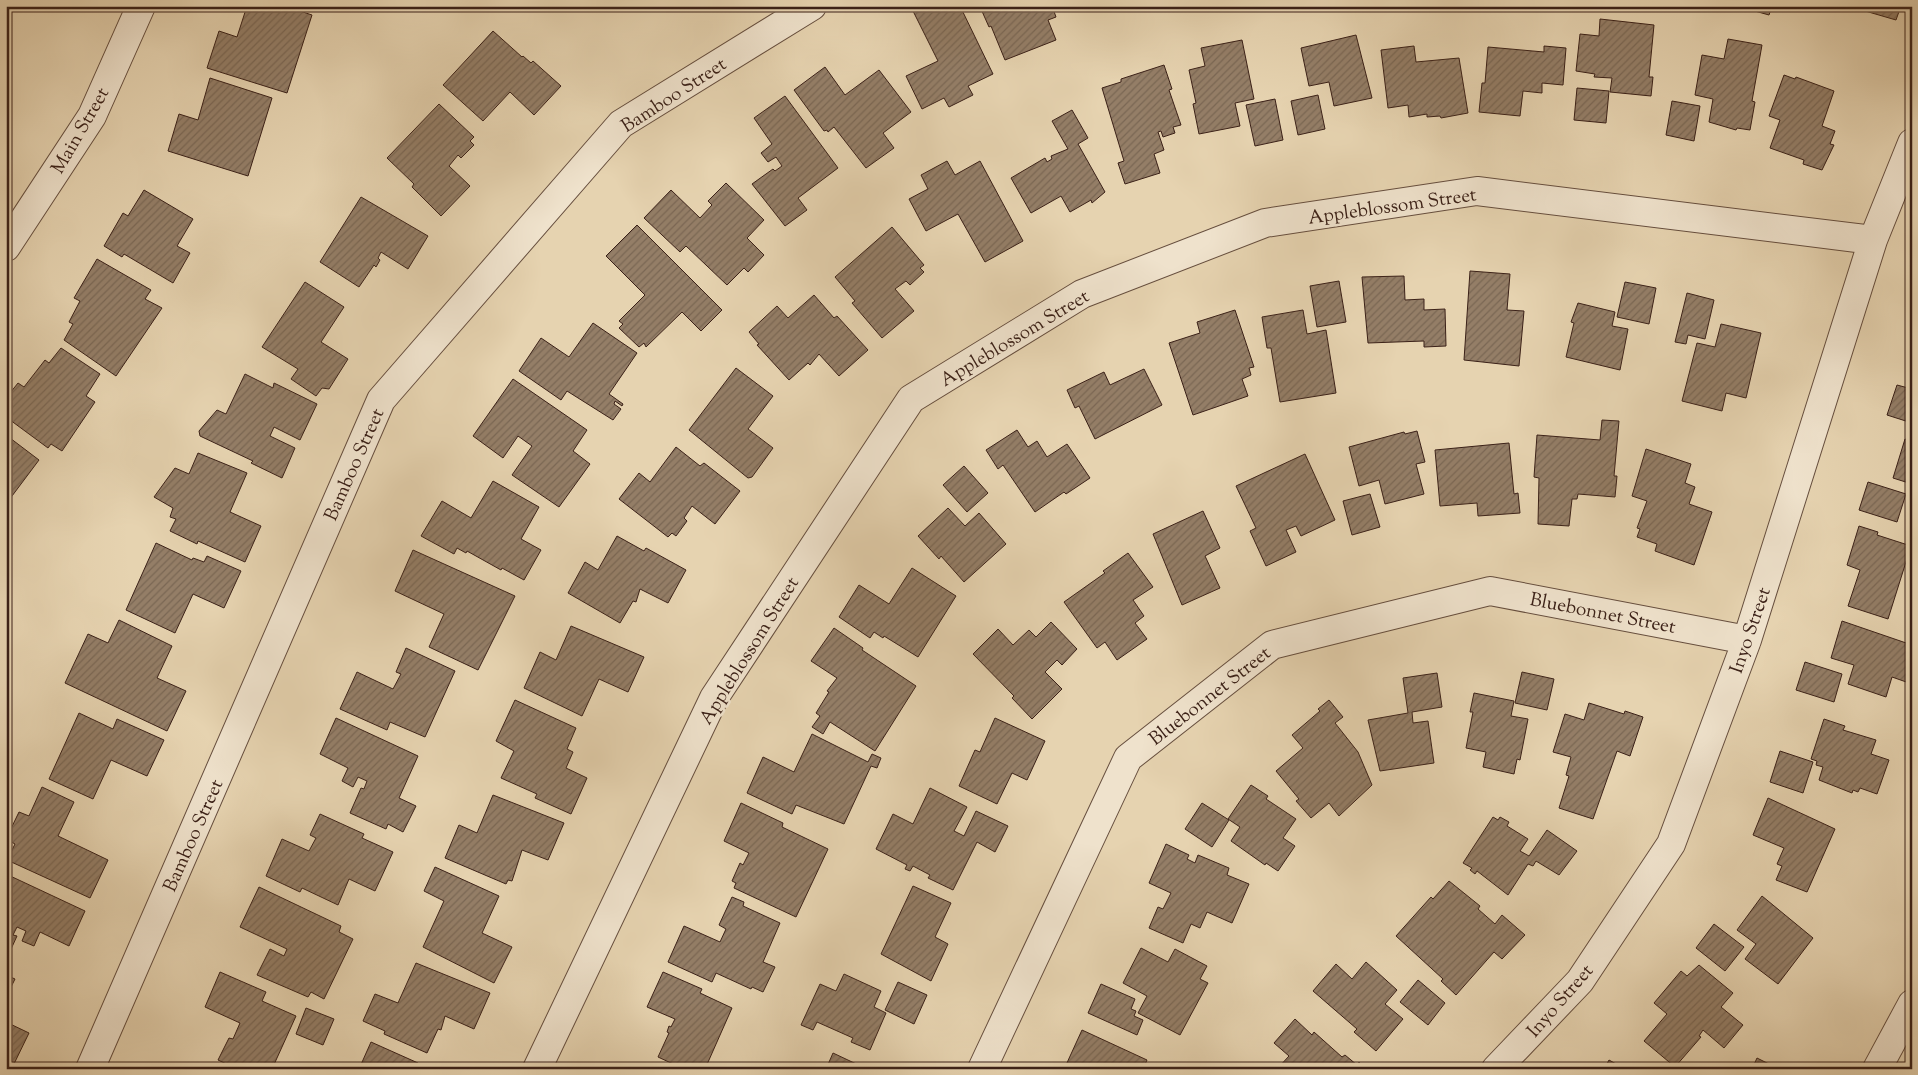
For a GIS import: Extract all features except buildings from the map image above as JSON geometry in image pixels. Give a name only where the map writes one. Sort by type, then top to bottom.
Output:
[{"type":"street","name":"Main Street","points":[[6,247],[92,116],[141,6]]},
{"type":"street","name":"Bamboo Street","points":[[90,1069],[381,400],[621,124],[812,6]]},
{"type":"street","name":"Inyo Street","points":[[1496,1069],[1580,981],[1671,844],[1747,640],[1873,240],[1912,143]]},
{"type":"street","name":"Appleblossom Street","points":[[537,1069],[714,698],[911,399],[1082,294],[1266,223],[1477,191],[1873,240]]},
{"type":"street","name":"Bluebonnet Street","points":[[982,1069],[1128,758],[1272,645],[1490,591],[1747,640]]},
{"type":"street","points":[[1877,1069],[1912,1004]]}]
